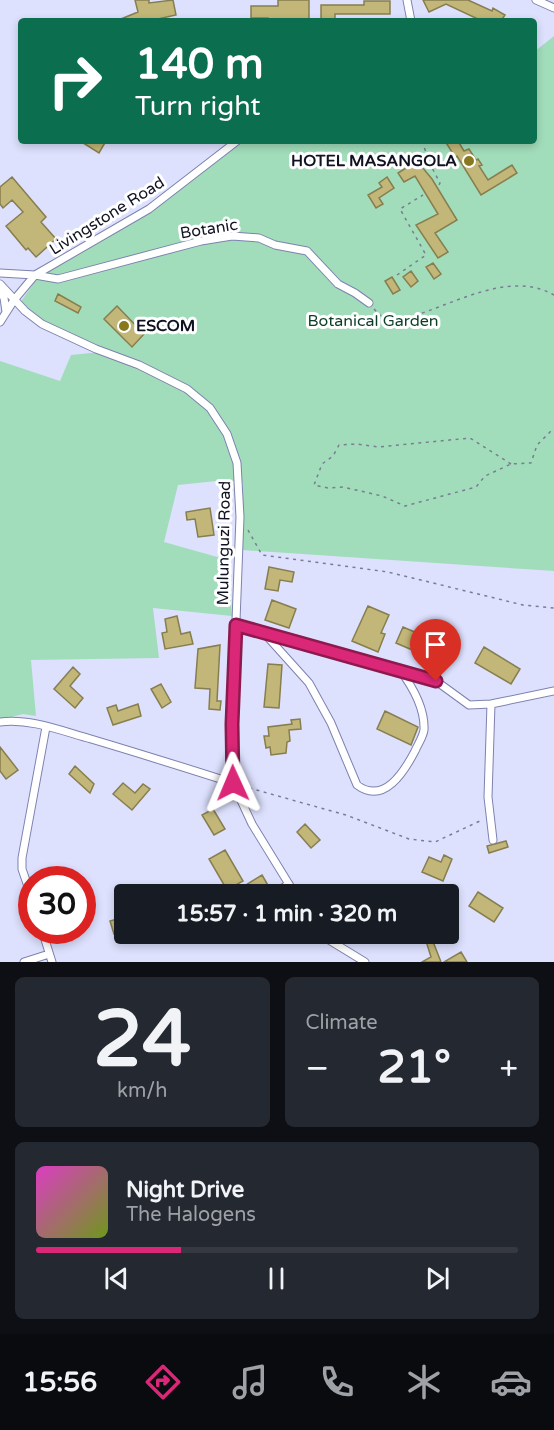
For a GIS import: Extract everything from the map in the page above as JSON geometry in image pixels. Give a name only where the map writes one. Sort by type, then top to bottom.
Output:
[{"type":"street","points":[[407,0],[410,18]]},
{"type":"street","points":[[536,0],[554,8]]},
{"type":"street","name":"Livingstone Road","points":[[0,322],[14,300],[35,275],[149,209],[233,144]]},
{"type":"street","name":"Botanic","points":[[0,273],[58,279],[201,241],[232,236],[259,238],[274,245],[307,251],[338,284],[369,303]]},
{"type":"street","name":"Mulunguzi Road","points":[[0,284],[14,300],[42,324],[174,382],[203,401],[217,416],[232,445],[239,483],[240,539],[232,724],[233,783],[252,824],[289,884]]},
{"type":"street","points":[[0,291],[4,298],[6,312]]},
{"type":"street","points":[[236,625],[436,681],[469,705],[491,704],[554,691]]},
{"type":"street","points":[[264,633],[309,683],[331,723],[357,785],[365,791],[387,787],[398,779],[407,767],[423,735],[422,717],[414,690],[400,670]]},
{"type":"street","points":[[491,704],[488,772],[493,840]]},
{"type":"street","points":[[0,722],[17,721],[46,727],[165,760],[233,783]]},
{"type":"street","points":[[22,866],[46,727]]},
{"type":"street","points":[[47,944],[52,962]]},
{"type":"street","points":[[336,944],[365,962]]},
{"type":"street","points":[[24,962],[50,954]]},
{"type":"path","points":[[423,144],[439,185]]},
{"type":"path","points":[[397,275],[426,255],[400,209],[423,195]]},
{"type":"path","points":[[369,303],[382,318],[404,319],[482,291],[500,288],[533,286],[554,295]]},
{"type":"path","points":[[511,464],[470,438],[379,447],[357,444],[339,445],[333,456],[322,464],[314,485],[328,488],[343,487],[382,496],[405,506],[476,487],[485,476],[511,464],[531,463],[537,445],[554,428]]},
{"type":"path","points":[[247,529],[262,555],[388,572],[523,605],[554,608]]},
{"type":"path","points":[[233,783],[346,815],[409,839],[435,842],[490,816]]},
{"type":"green space","name":"Botanical Garden","points":[[554,36],[554,571],[242,550],[243,483],[226,480],[178,485],[164,542],[228,560],[232,616],[153,608],[159,658],[31,660],[36,716],[23,714],[0,720],[0,361],[60,381],[71,355],[110,351],[37,319],[19,304],[46,266],[151,210],[234,144],[537,144],[537,50]]},
{"type":"building","points":[[135,0],[149,0],[149,3],[173,0],[176,15],[162,18],[123,18],[138,12]]},
{"type":"building","points":[[278,0],[309,0],[309,18],[251,18],[251,6],[278,6]]},
{"type":"building","points":[[423,0],[468,0],[492,11],[493,8],[505,15],[503,18],[476,18],[446,4],[429,12]]},
{"type":"building","points":[[364,1],[390,1],[390,14],[335,14],[335,18],[321,18],[321,5],[364,5]]},
{"type":"building","points":[[85,144],[104,144],[99,153]]},
{"type":"building","points":[[447,144],[460,144],[464,151],[469,149],[482,165],[479,166],[488,180],[512,165],[517,173],[481,195],[457,156],[455,157]]},
{"type":"building","points":[[417,161],[432,179],[457,220],[435,233],[448,252],[438,258],[416,225],[438,214],[415,176],[404,182],[398,173]]},
{"type":"building","points":[[12,177],[46,217],[41,222],[56,239],[36,257],[28,248],[26,250],[6,226],[23,212],[12,200],[3,208],[0,204],[0,187]]},
{"type":"building","points":[[387,177],[394,188],[379,198],[383,204],[376,208],[368,195],[382,187],[379,183]]},
{"type":"building","points":[[433,263],[441,274],[434,279],[426,267]]},
{"type":"building","points":[[411,271],[418,281],[411,287],[403,277]]},
{"type":"building","points":[[392,277],[400,290],[393,294],[385,281]]},
{"type":"building","points":[[58,294],[81,307],[78,313],[55,301]]},
{"type":"building","name":"ESCOM","points":[[117,306],[144,334],[132,347],[104,319]]},
{"type":"building","points":[[210,508],[214,535],[198,537],[195,519],[187,520],[186,512]]},
{"type":"building","points":[[269,567],[294,572],[292,582],[280,580],[278,591],[265,589]]},
{"type":"building","points":[[272,600],[296,609],[289,628],[265,620]]},
{"type":"building","points":[[368,606],[389,615],[381,633],[385,634],[378,652],[352,641]]},
{"type":"building","points":[[177,616],[181,634],[190,632],[193,644],[165,649],[162,633],[167,632],[165,619]]},
{"type":"building","points":[[403,627],[431,639],[424,655],[396,643]]},
{"type":"building","points":[[220,645],[217,701],[221,701],[220,710],[209,709],[210,689],[195,688],[198,649]]},
{"type":"building","points":[[484,647],[520,669],[511,684],[475,663]]},
{"type":"building","points":[[268,664],[282,665],[279,708],[264,707]]},
{"type":"building","points":[[73,667],[80,674],[70,686],[83,698],[75,708],[54,689]]},
{"type":"building","points":[[161,684],[171,702],[162,708],[151,689]]},
{"type":"building","points":[[138,704],[141,716],[113,725],[107,708],[116,705],[118,711]]},
{"type":"building","points":[[385,711],[418,727],[411,745],[377,729]]},
{"type":"building","points":[[300,719],[301,729],[289,730],[290,741],[287,742],[286,753],[271,755],[270,747],[266,748],[264,736],[269,736],[268,727],[292,724],[291,720]]},
{"type":"building","points":[[0,747],[18,770],[6,779],[0,771]]},
{"type":"building","points":[[75,766],[94,784],[90,793],[69,774]]},
{"type":"building","points":[[123,783],[135,793],[143,784],[150,789],[132,810],[113,794]]},
{"type":"building","points":[[213,809],[225,829],[214,835],[202,815]]},
{"type":"building","points":[[305,824],[320,840],[311,848],[297,832]]},
{"type":"building","points":[[506,841],[508,847],[489,853],[487,846]]},
{"type":"building","points":[[225,850],[243,881],[238,884],[224,884],[209,859]]},
{"type":"building","points":[[444,855],[452,859],[443,881],[422,872],[429,857],[441,862]]},
{"type":"building","points":[[262,875],[267,884],[247,884]]},
{"type":"building","points":[[478,892],[503,908],[494,922],[469,906]]},
{"type":"building","points":[[114,920],[114,934],[110,921]]},
{"type":"building","points":[[427,944],[434,944],[441,962],[422,962],[431,957]]},
{"type":"building","points":[[461,952],[467,962],[444,962]]},
{"type":"place","name":"HOTEL MASANGOLA","points":[[469,161]]},
{"type":"place","name":"ESCOM","points":[[124,326]]},
{"type":"route","points":[[233,783],[232,724],[236,625],[436,681]]}]
